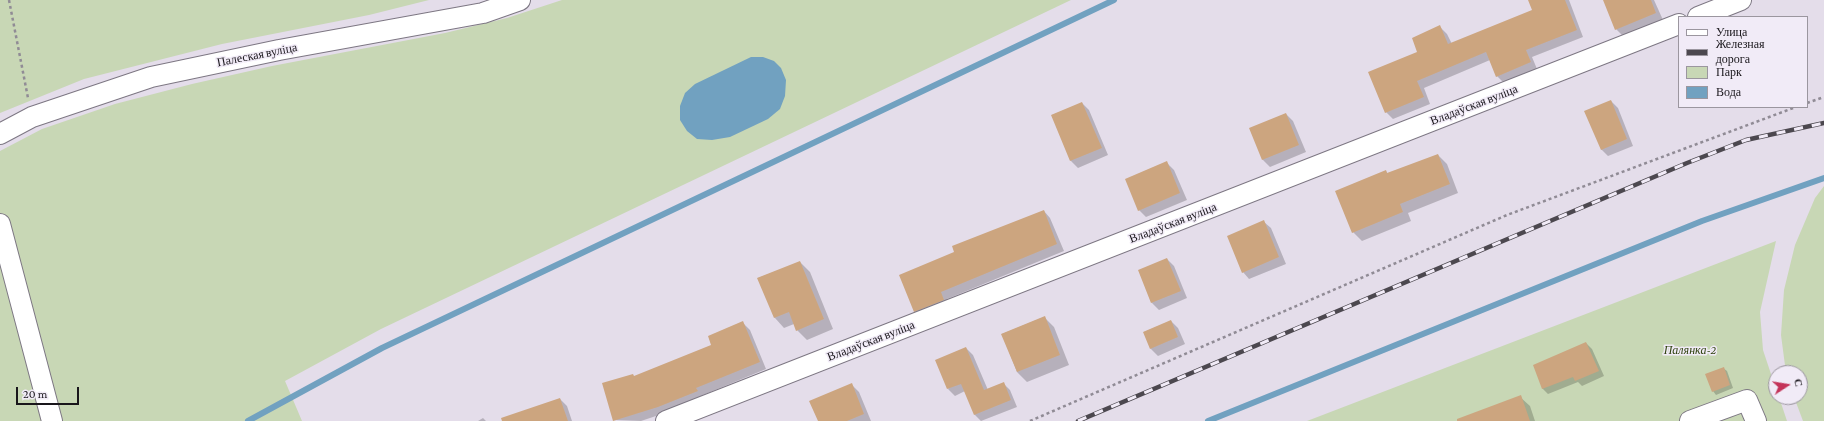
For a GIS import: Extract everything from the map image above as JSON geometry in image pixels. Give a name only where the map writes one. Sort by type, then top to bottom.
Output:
[{"type":"street","name":"Палеская вуліца","points":[[0,134],[32,117],[151,77],[279,50],[483,13],[520,0]]},
{"type":"street","points":[[1701,16],[1741,0]]},
{"type":"street","name":"Владаўская вуліца","points":[[666,421],[1678,24]]},
{"type":"street","points":[[0,224],[52,421]]},
{"type":"street","points":[[1690,421],[1747,400],[1756,421]]},
{"type":"path","points":[[9,0],[32,117]]},
{"type":"path","points":[[1808,103],[1824,97]]},
{"type":"path","points":[[1030,421],[1507,215],[1793,108]]},
{"type":"green space","points":[[0,0],[429,0],[369,15],[222,44],[84,79],[0,113]]},
{"type":"green space","points":[[562,0],[1071,0],[381,329],[285,381],[302,421],[0,421],[0,151],[42,129],[115,104],[192,84],[272,66],[445,33],[507,18]]},
{"type":"green space","points":[[1824,186],[1824,421],[1803,421],[1797,405],[1808,405],[1808,365],[1785,365],[1781,335],[1784,290],[1795,245],[1815,198]]},
{"type":"green space","name":"Палянка-2","points":[[1776,241],[1760,312],[1763,350],[1768,365],[1768,405],[1782,405],[1787,421],[1307,421]]},
{"type":"water","points":[[751,57],[763,57],[774,61],[781,68],[786,80],[785,96],[780,109],[768,119],[730,137],[712,140],[697,139],[687,131],[680,120],[680,106],[685,93],[695,84]]},
{"type":"building","points":[[1528,0],[1565,0],[1577,30],[1526,50],[1531,62],[1496,77],[1486,52],[1417,81],[1424,97],[1385,113],[1368,72],[1417,52],[1412,38],[1440,25],[1448,44],[1532,10]]},
{"type":"building","points":[[1603,0],[1651,0],[1656,13],[1615,30]]},
{"type":"building","points":[[1611,100],[1627,139],[1601,150],[1584,111]]},
{"type":"building","points":[[1082,102],[1102,148],[1070,161],[1051,115]]},
{"type":"building","points":[[1286,113],[1299,145],[1262,160],[1249,128]]},
{"type":"building","points":[[1438,154],[1450,184],[1400,204],[1403,212],[1352,233],[1335,191],[1386,170],[1387,173]]},
{"type":"building","points":[[1167,161],[1180,193],[1138,211],[1125,179]]},
{"type":"building","points":[[1044,210],[1057,244],[941,292],[944,300],[914,312],[899,275],[954,252],[952,246]]},
{"type":"building","points":[[1264,220],[1279,257],[1242,273],[1227,236]]},
{"type":"building","points":[[1167,258],[1181,291],[1151,303],[1138,270]]},
{"type":"building","points":[[800,261],[824,319],[796,331],[789,312],[774,318],[757,278]]},
{"type":"building","points":[[1045,316],[1060,355],[1017,372],[1001,334]]},
{"type":"building","points":[[1171,320],[1178,337],[1150,349],[1143,332]]},
{"type":"building","points":[[743,321],[760,362],[696,388],[698,391],[658,407],[613,421],[602,383],[633,374],[634,376],[711,345],[708,336]]},
{"type":"building","points":[[1586,342],[1599,371],[1575,381],[1573,377],[1542,389],[1533,365]]},
{"type":"building","points":[[966,347],[984,390],[1004,382],[1011,400],[974,415],[961,384],[947,389],[935,360]]},
{"type":"building","points":[[1724,367],[1730,385],[1712,392],[1705,374]]},
{"type":"building","points":[[852,383],[864,414],[847,421],[818,421],[809,401]]},
{"type":"building","points":[[1521,395],[1530,421],[1457,421],[1457,419]]},
{"type":"building","points":[[560,398],[568,421],[502,421],[501,418]]},
{"type":"waterway","points":[[248,421],[382,348],[1114,0]]},
{"type":"waterway","points":[[1208,421],[1702,221],[1824,178]]},
{"type":"railway","points":[[1078,421],[1687,163],[1746,140],[1824,123]]}]
